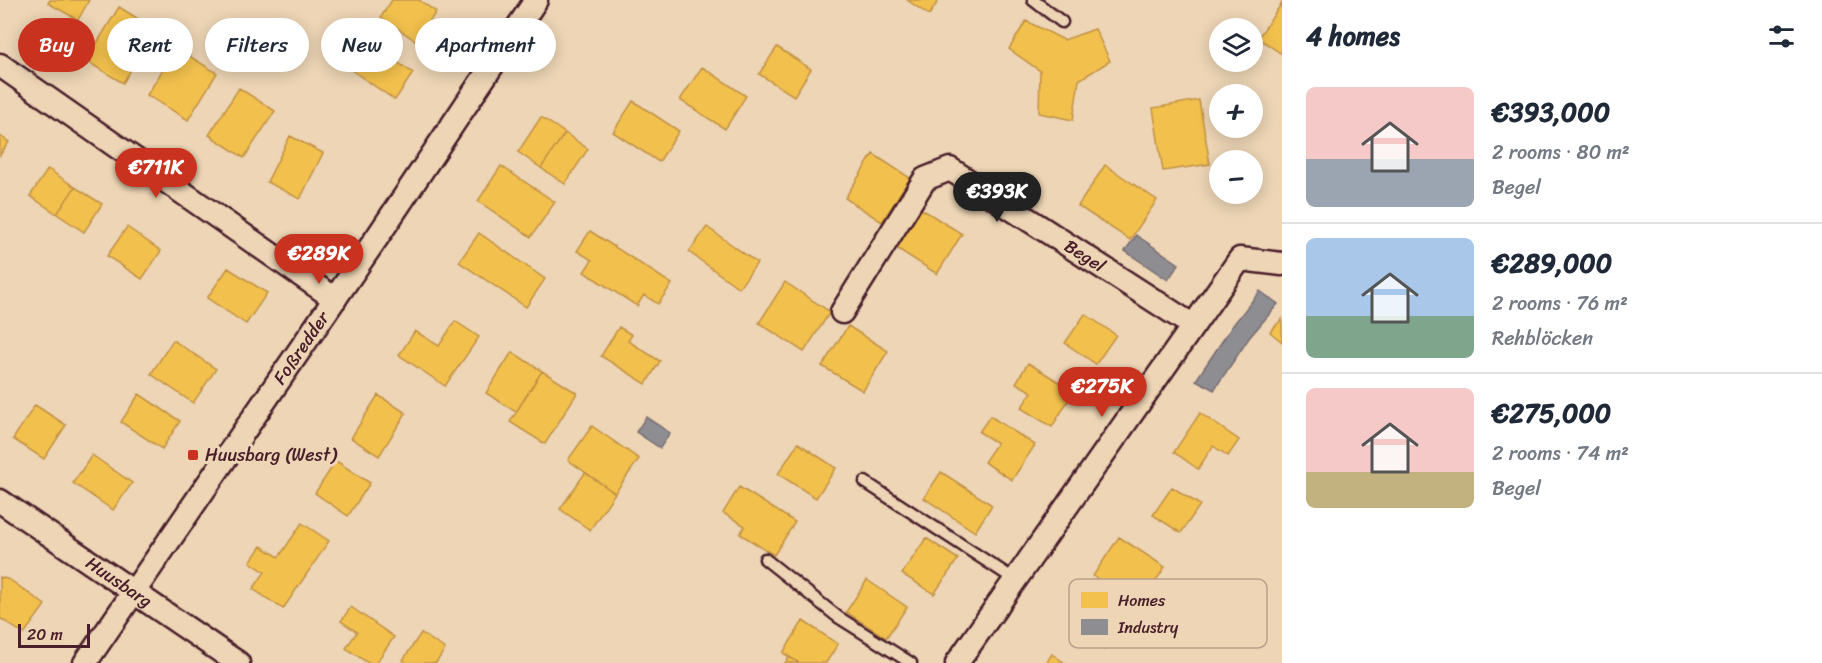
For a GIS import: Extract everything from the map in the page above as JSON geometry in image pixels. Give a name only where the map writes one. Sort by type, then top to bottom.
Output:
[{"type":"street","name":"Foßredder","points":[[85,663],[335,299],[536,0]]},
{"type":"street","points":[[0,65],[335,299]]},
{"type":"street","name":"Begel","points":[[842,312],[925,178],[950,168],[1192,325]]},
{"type":"street","points":[[957,663],[1240,259],[1282,264]]},
{"type":"street","name":"Huusbarg","points":[[0,501],[238,663]]},
{"type":"lane","points":[[1033,0],[1062,22]]},
{"type":"lane","points":[[865,482],[1014,579]]},
{"type":"lane","points":[[765,559],[838,617],[911,663]]},
{"type":"building: Homes","points":[[50,0],[89,0],[79,18],[74,18],[48,3]]},
{"type":"building: Homes","points":[[392,0],[419,0],[436,12],[432,18],[415,18],[415,40],[403,32],[403,18],[381,17]]},
{"type":"building: Homes","points":[[907,0],[939,0],[929,15]]},
{"type":"building: Homes","points":[[1282,3],[1282,54],[1263,41],[1263,31]]},
{"type":"building: Homes","points":[[119,7],[137,18],[112,18]]},
{"type":"building: Homes","points":[[1026,21],[1064,40],[1095,29],[1110,61],[1079,80],[1073,120],[1039,113],[1040,71],[1009,49]]},
{"type":"building: Homes","points":[[107,27],[107,72],[130,72],[123,83],[95,66],[95,46]]},
{"type":"building: Homes","points":[[777,47],[811,69],[794,96],[759,74]]},
{"type":"building: Homes","points":[[193,58],[205,66],[205,72],[217,73],[188,120],[147,95],[161,72],[193,72]]},
{"type":"building: Homes","points":[[403,66],[413,73],[395,100],[354,72],[403,72]]},
{"type":"building: Homes","points":[[702,67],[746,96],[725,129],[680,100]]},
{"type":"building: Homes","points":[[239,88],[275,111],[244,158],[209,135]]},
{"type":"building: Homes","points":[[1199,100],[1209,164],[1163,171],[1153,108]]},
{"type":"building: Homes","points":[[633,101],[679,131],[659,162],[613,132]]},
{"type":"building: Homes","points":[[541,117],[565,133],[541,168],[518,152]]},
{"type":"building: Homes","points":[[565,133],[588,149],[565,184],[541,168]]},
{"type":"building: Homes","points":[[0,136],[9,142],[0,155]]},
{"type":"building: Homes","points":[[290,136],[323,153],[300,199],[267,182]]},
{"type":"building: Homes","points":[[873,154],[910,178],[882,222],[845,198]]},
{"type":"building: Homes","points":[[1105,165],[1157,200],[1130,240],[1078,206]]},
{"type":"building: Homes","points":[[501,166],[555,202],[531,237],[478,201]]},
{"type":"building: Homes","points":[[48,169],[75,187],[57,214],[30,196]]},
{"type":"building: Homes","points":[[75,187],[102,204],[84,232],[57,214]]},
{"type":"building: Homes","points":[[920,208],[962,234],[937,274],[895,247]]},
{"type":"building: Homes","points":[[127,227],[161,251],[142,279],[107,256]]},
{"type":"building: Homes","points":[[707,227],[757,263],[739,288],[689,252]]},
{"type":"building: Homes","points":[[590,231],[672,284],[658,304],[644,295],[637,306],[584,272],[592,260],[577,251]]},
{"type":"building: Homes","points":[[479,233],[545,279],[526,307],[459,262]]},
{"type":"building: Homes","points":[[228,268],[267,293],[246,324],[207,298]]},
{"type":"building: Homes","points":[[785,282],[830,312],[804,352],[759,323]]},
{"type":"building: Homes","points":[[1085,314],[1116,335],[1096,364],[1065,343]]},
{"type":"building: Homes","points":[[1282,319],[1282,342],[1270,332]]},
{"type":"building: Homes","points":[[455,321],[479,337],[445,386],[399,355],[415,331],[439,346]]},
{"type":"building: Homes","points":[[848,326],[888,351],[863,391],[822,366]]},
{"type":"building: Homes","points":[[619,327],[632,335],[628,341],[660,361],[646,384],[601,356]]},
{"type":"building: Homes","points":[[173,340],[216,369],[193,403],[151,374]]},
{"type":"building: Homes","points":[[512,352],[542,371],[516,412],[486,393]]},
{"type":"building: Homes","points":[[1028,363],[1074,391],[1052,427],[1021,408],[1032,392],[1016,383]]},
{"type":"building: Homes","points":[[542,371],[577,393],[545,444],[510,422]]},
{"type":"building: Homes","points":[[139,394],[180,421],[162,449],[121,422]]},
{"type":"building: Homes","points":[[378,395],[406,413],[379,456],[351,438]]},
{"type":"building: Homes","points":[[35,405],[66,425],[44,459],[13,439]]},
{"type":"building: Homes","points":[[1200,413],[1239,440],[1228,456],[1213,446],[1198,469],[1174,452]]},
{"type":"building: Homes","points":[[990,416],[1035,445],[1012,480],[984,462],[997,443],[979,432]]},
{"type":"building: Homes","points":[[592,426],[639,459],[615,493],[568,460]]},
{"type":"building: Homes","points":[[798,443],[836,468],[816,498],[778,474]]},
{"type":"building: Homes","points":[[92,455],[132,483],[113,510],[73,483]]},
{"type":"building: Homes","points":[[336,461],[370,483],[348,516],[315,493]]},
{"type":"building: Homes","points":[[941,472],[992,505],[975,532],[924,498]]},
{"type":"building: Homes","points":[[585,473],[615,493],[590,530],[560,509]]},
{"type":"building: Homes","points":[[739,487],[795,522],[774,555],[740,534],[745,526],[723,513]]},
{"type":"building: Homes","points":[[1172,487],[1200,505],[1181,533],[1153,515]]},
{"type":"building: Homes","points":[[302,523],[329,541],[283,609],[253,589],[265,572],[250,562],[261,546],[279,557]]},
{"type":"building: Homes","points":[[1119,537],[1165,567],[1157,579],[1098,579],[1093,576]]},
{"type":"building: Homes","points":[[926,538],[958,559],[934,594],[902,574]]},
{"type":"building: Homes","points":[[0,577],[10,580],[45,605],[24,634],[0,618]]},
{"type":"building: Homes","points":[[867,580],[907,607],[886,638],[846,612]]},
{"type":"building: Homes","points":[[351,607],[394,637],[376,663],[368,663],[346,648],[357,632],[341,621]]},
{"type":"building: Homes","points":[[803,621],[838,644],[826,663],[799,663],[783,653]]},
{"type":"building: Homes","points":[[421,633],[445,649],[436,663],[407,663],[403,660]]},
{"type":"building: Homes","points":[[1052,654],[1065,663],[1046,663]]},
{"type":"building: Homes","points":[[789,657],[799,663],[785,663]]},
{"type":"building: Industry","points":[[1136,235],[1179,264],[1168,280],[1125,251]]},
{"type":"building: Industry","points":[[1260,291],[1278,304],[1249,338],[1214,390],[1196,380],[1233,325]]},
{"type":"building: Industry","points":[[646,417],[670,433],[660,448],[636,432]]},
{"type":"place","name":"Huusbarg (West)","points":[[193,455]]}]
